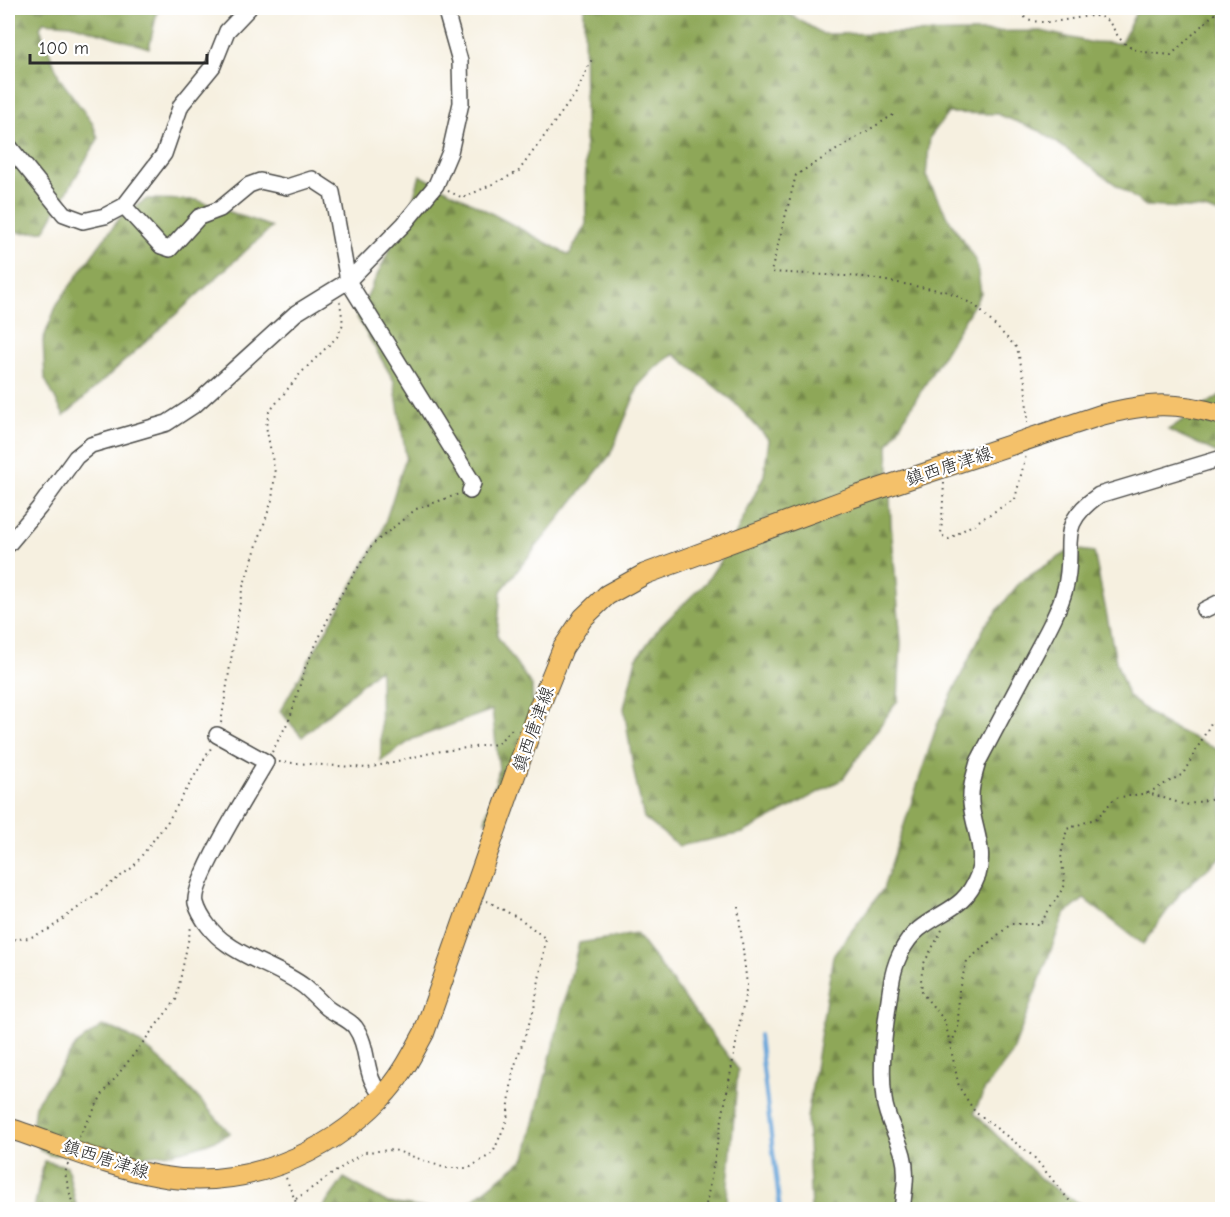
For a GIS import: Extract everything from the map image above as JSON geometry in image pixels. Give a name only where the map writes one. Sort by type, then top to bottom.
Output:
[{"type":"main road","name":"鎮西唐津線","points":[[8,1128],[131,1170],[181,1178],[233,1176],[301,1158],[332,1140],[384,1096],[408,1063],[424,1033],[538,710],[563,648],[583,618],[607,595],[645,574],[851,498],[1101,415],[1139,406],[1172,404],[1222,415]]},
{"type":"street","points":[[8,145],[64,214],[83,221],[105,216],[124,206],[164,154],[181,105],[213,66],[227,31],[249,8]]},
{"type":"street","points":[[8,545],[39,508],[76,457],[91,445],[167,423],[187,411],[296,314],[344,284],[374,258],[436,185],[450,152],[461,103],[460,61],[445,8]]},
{"type":"street","points":[[124,206],[161,246],[170,249],[199,217],[220,209],[249,185],[261,182],[286,187],[312,179],[332,192],[344,284],[473,483],[470,491]]},
{"type":"street","points":[[902,1209],[906,1172],[903,1154],[889,1121],[884,1099],[884,1063],[892,983],[899,957],[906,943],[920,928],[954,909],[967,896],[978,874],[981,852],[971,804],[972,783],[978,762],[1058,607],[1065,587],[1068,532],[1074,518],[1084,505],[1099,495],[1222,458]]},
{"type":"street","points":[[1204,610],[1218,603],[1222,604]]},
{"type":"street","points":[[218,735],[266,762],[224,833],[197,892],[196,903],[212,931],[226,944],[305,987],[330,1011],[354,1026],[369,1062],[369,1078],[375,1089],[384,1096]]},
{"type":"path","points":[[1016,8],[1019,12],[1040,23],[1096,16],[1113,24],[1122,42],[1139,52],[1171,55],[1214,14],[1222,15]]},
{"type":"path","points":[[436,185],[463,198],[518,172],[576,93],[592,59]]},
{"type":"path","points":[[893,115],[796,175],[771,272],[864,277],[949,292]]},
{"type":"path","points":[[8,940],[29,938],[48,930],[133,867],[168,821],[218,735],[223,716],[242,590],[272,500],[275,473],[266,426],[269,412],[300,374],[337,337],[343,324],[344,284]]},
{"type":"path","points":[[470,491],[416,508],[374,544],[335,604],[305,668],[290,718],[266,762],[368,768],[435,752],[497,744],[528,712],[538,710]]},
{"type":"path","points":[[951,1044],[958,1028],[959,990],[967,961],[1011,924],[1040,924],[1065,885],[1061,855],[1067,829],[1097,818],[1115,798],[1148,793],[1183,774],[1211,723],[1222,712]]},
{"type":"path","points":[[1148,793],[1186,805],[1222,796]]},
{"type":"path","points":[[296,1199],[364,1152],[394,1150],[446,1168],[470,1168],[493,1153],[507,1120],[513,1071],[534,1009],[546,939],[522,920],[474,894]]},
{"type":"path","points":[[74,1209],[65,1173],[72,1148],[102,1095],[176,1000],[196,903]]},
{"type":"path","points":[[705,1209],[747,985],[738,907]]},
{"type":"path","points":[[954,909],[924,963],[921,978],[922,993],[945,1021],[959,1087],[975,1112],[1033,1156],[1077,1209]]},
{"type":"path","points":[[280,1164],[299,1209]]},
{"type":"green space","points":[[8,8],[158,8],[149,48],[71,24],[43,22],[40,28],[60,79],[93,124],[98,139],[44,231],[20,233],[8,225]]},
{"type":"green space","points":[[584,8],[779,8],[823,34],[1041,31],[1089,42],[1121,43],[1138,8],[1222,8],[1222,215],[1205,209],[1146,206],[1040,131],[997,114],[948,113],[930,137],[926,176],[948,218],[976,260],[981,293],[888,445],[891,524],[901,642],[898,700],[843,779],[743,833],[679,846],[644,818],[624,708],[636,659],[658,629],[706,582],[729,548],[764,475],[769,440],[734,402],[674,354],[656,367],[639,385],[610,455],[501,591],[497,636],[532,686],[533,709],[493,818],[485,821],[499,770],[492,710],[413,739],[381,761],[380,668],[302,737],[280,711],[381,535],[406,457],[394,381],[357,317],[412,203],[420,175],[569,255],[586,224]]},
{"type":"green space","points":[[147,199],[197,200],[272,227],[64,416],[45,379],[43,340],[57,304],[96,250],[122,215]]},
{"type":"green space","points":[[1222,394],[1222,455],[1168,430]]},
{"type":"green space","points":[[1072,549],[1094,552],[1116,661],[1128,696],[1162,723],[1217,749],[1222,761],[1222,856],[1181,892],[1143,944],[1084,899],[1064,915],[1012,1054],[985,1089],[974,1113],[1043,1181],[1088,1209],[811,1210],[807,1118],[833,956],[883,889],[937,725],[985,626],[1021,581]]},
{"type":"green space","points":[[636,934],[738,1069],[726,1209],[461,1209],[525,1158],[579,943]]},
{"type":"green space","points":[[102,1026],[119,1031],[154,1054],[230,1133],[186,1150],[142,1156],[49,1155],[40,1150],[32,1130],[35,1105],[76,1045]]},
{"type":"green space","points":[[44,1161],[67,1166],[77,1209],[34,1209]]},
{"type":"green space","points":[[344,1178],[388,1203],[433,1209],[322,1209]]},
{"type":"waterway","points":[[759,1035],[780,1210]]}]
